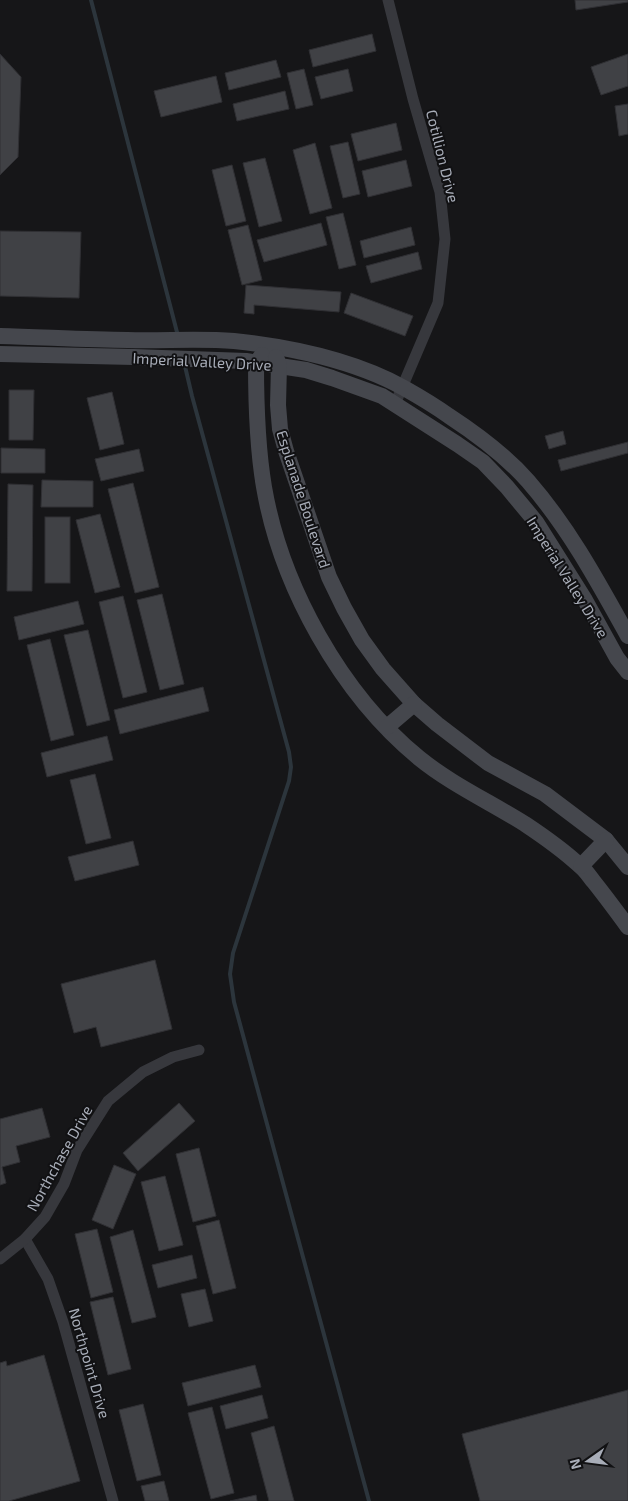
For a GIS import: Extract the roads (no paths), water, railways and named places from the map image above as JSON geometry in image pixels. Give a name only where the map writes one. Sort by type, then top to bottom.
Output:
[{"type":"main road","name":"Imperial Valley Drive","points":[[0,336],[130,340],[210,340],[271,346],[351,365],[403,387],[488,443],[527,480],[556,517],[587,562],[628,636]]},
{"type":"main road","points":[[256,363],[271,346]]},
{"type":"main road","name":"Esplanade Boulevard","points":[[271,346],[279,365],[278,405],[282,437],[286,451],[329,577],[362,640],[383,669],[414,704],[437,724],[488,763],[545,794],[606,840],[628,867]]},
{"type":"main road","name":"Imperial Valley Drive","points":[[0,354],[207,359],[279,365],[332,378],[382,396],[477,458],[507,487],[536,522],[628,672]]},
{"type":"main road","name":"Esplanade Boulevard","points":[[256,363],[257,424],[264,489],[273,526],[286,566],[306,614],[336,664],[387,727],[419,757],[450,779],[526,824],[581,866],[628,927]]},
{"type":"main road","points":[[477,458],[488,443]]},
{"type":"main road","points":[[594,616],[612,607]]},
{"type":"main road","points":[[387,727],[414,704]]},
{"type":"main road","points":[[581,866],[606,840]]},
{"type":"street","name":"Cotillion Drive","points":[[388,0],[413,99],[440,192],[446,239],[438,303],[395,404]]},
{"type":"street","name":"Northchase Drive","points":[[0,1259],[24,1239],[45,1217],[64,1184],[77,1150],[108,1102],[143,1072],[172,1057],[199,1050]]},
{"type":"street","name":"Northpoint Drive","points":[[24,1239],[48,1279],[63,1322],[112,1501]]},
{"type":"waterway","points":[[91,0],[178,336]]},
{"type":"waterway","points":[[184,362],[289,752],[291,767],[289,781],[233,953],[230,974],[234,1002],[369,1501]]}]
